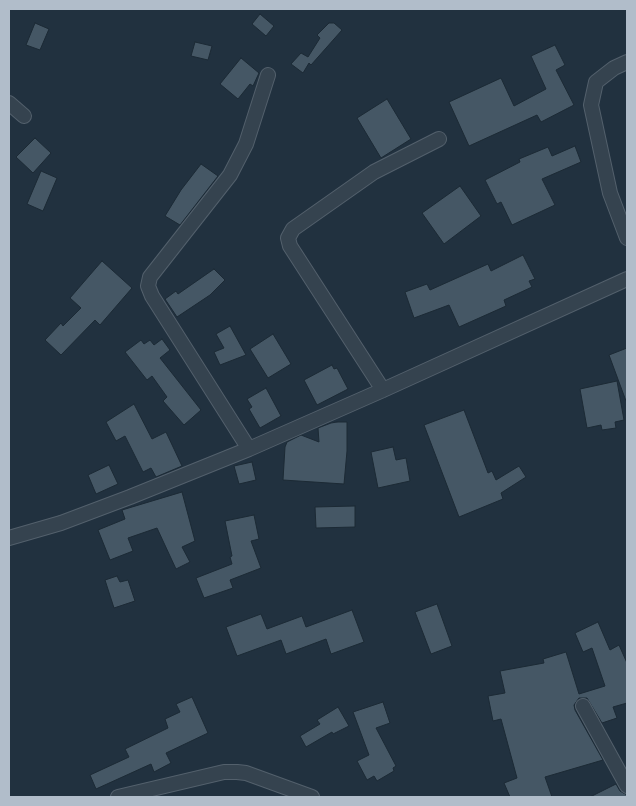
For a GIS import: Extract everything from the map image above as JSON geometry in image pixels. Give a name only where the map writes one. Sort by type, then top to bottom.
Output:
[{"type":"street","points":[[627,62],[614,68],[596,82],[591,105],[610,193],[627,238]]},
{"type":"street","points":[[249,449],[152,296],[148,286],[150,276],[230,174],[246,144],[268,75]]},
{"type":"street","points":[[9,103],[24,116]]},
{"type":"street","points":[[383,390],[290,246],[288,238],[293,229],[374,172],[439,139]]},
{"type":"street","points":[[9,538],[61,523],[249,449],[627,279]]},
{"type":"street","points":[[584,706],[627,786]]},
{"type":"street","points":[[118,797],[224,772],[246,773],[312,797]]},
{"type":"building","points":[[260,14],[274,26],[266,36],[252,24]]},
{"type":"building","points":[[35,23],[49,29],[40,50],[26,45]]},
{"type":"building","points":[[329,23],[334,23],[342,30],[311,65],[309,63],[303,73],[291,64],[301,53],[308,57],[320,38],[317,35]]},
{"type":"building","points":[[195,42],[212,46],[208,60],[191,56]]},
{"type":"building","points":[[555,45],[565,65],[556,70],[574,105],[541,122],[537,115],[469,146],[449,102],[501,78],[514,106],[546,89],[531,56]]},
{"type":"building","points":[[241,58],[259,73],[253,86],[250,84],[238,99],[220,84]]},
{"type":"building","points":[[387,99],[411,139],[381,158],[357,118]]},
{"type":"building","points":[[35,138],[51,153],[33,173],[16,157]]},
{"type":"building","points":[[575,146],[581,162],[542,179],[555,205],[512,225],[501,202],[497,204],[485,180],[520,162],[519,159],[548,147],[552,156]]},
{"type":"building","points":[[201,164],[218,176],[180,225],[165,216],[181,190]]},
{"type":"building","points":[[41,171],[57,178],[43,211],[27,204]]},
{"type":"building","points":[[460,186],[481,216],[444,244],[422,213]]},
{"type":"building","points":[[523,255],[535,279],[529,281],[532,287],[504,300],[506,306],[459,327],[449,305],[414,318],[405,292],[427,284],[430,290],[488,264],[491,271]]},
{"type":"building","points":[[102,261],[132,288],[100,325],[95,320],[61,355],[45,340],[61,323],[63,326],[81,308],[70,298]]},
{"type":"building","points":[[214,269],[225,280],[210,295],[177,317],[165,299],[176,291],[178,294]]},
{"type":"building","points":[[230,326],[246,355],[220,365],[214,352],[224,348],[216,334]]},
{"type":"building","points":[[273,334],[291,364],[268,378],[250,349]]},
{"type":"building","points":[[162,339],[170,350],[160,358],[201,410],[184,425],[163,401],[167,397],[152,376],[147,380],[125,352],[141,340],[144,344],[150,340],[154,345]]},
{"type":"building","points":[[627,348],[627,401],[626,401],[609,355]]},
{"type":"building","points":[[332,365],[334,369],[337,368],[348,389],[317,405],[304,380]]},
{"type":"building","points":[[617,381],[624,420],[615,422],[616,428],[602,430],[601,425],[587,428],[580,389]]},
{"type":"building","points":[[266,388],[281,416],[260,428],[249,409],[252,407],[247,399]]},
{"type":"building","points":[[134,404],[152,439],[166,432],[182,466],[156,477],[151,468],[143,472],[125,436],[116,441],[106,422]]},
{"type":"building","points":[[464,410],[488,473],[492,471],[496,480],[519,466],[526,477],[501,493],[503,499],[459,517],[424,425]]},
{"type":"building","points":[[337,422],[347,422],[344,484],[283,480],[287,442],[301,435],[319,442],[318,428]]},
{"type":"building","points":[[393,447],[396,460],[406,458],[410,481],[378,488],[371,452]]},
{"type":"building","points":[[252,462],[256,480],[239,484],[234,466]]},
{"type":"building","points":[[109,465],[118,484],[96,494],[88,475]]},
{"type":"building","points":[[182,492],[195,541],[182,547],[190,562],[176,569],[157,528],[128,538],[133,551],[110,560],[98,530],[125,519],[122,510]]},
{"type":"building","points":[[355,506],[355,527],[316,528],[315,507]]},
{"type":"building","points":[[254,515],[259,539],[251,541],[261,568],[230,580],[233,588],[204,598],[196,578],[232,564],[225,521]]},
{"type":"building","points":[[117,576],[120,582],[128,580],[135,601],[114,608],[105,580]]},
{"type":"building","points":[[437,604],[452,646],[431,654],[415,612]]},
{"type":"building","points":[[352,610],[364,642],[331,654],[326,639],[286,654],[281,640],[237,656],[226,627],[261,614],[267,629],[302,616],[306,627]]},
{"type":"building","points":[[598,622],[610,650],[619,645],[627,663],[627,703],[613,707],[617,718],[602,723],[587,698],[579,698],[574,705],[603,760],[545,777],[552,797],[510,797],[504,783],[517,778],[501,719],[493,721],[488,696],[505,693],[500,671],[544,663],[543,659],[566,652],[579,694],[605,686],[592,648],[583,652],[575,633]]},
{"type":"building","points":[[192,697],[208,733],[166,753],[171,763],[154,772],[151,764],[96,789],[90,775],[129,757],[125,749],[168,728],[165,719],[180,712],[176,704]]},
{"type":"building","points":[[383,702],[390,723],[376,728],[396,766],[393,768],[394,771],[377,781],[374,776],[367,780],[357,761],[369,755],[353,712]]},
{"type":"building","points":[[338,707],[349,726],[333,734],[332,732],[306,747],[300,736],[320,724],[317,720]]},
{"type":"building","points":[[616,784],[627,797],[590,797]]}]
